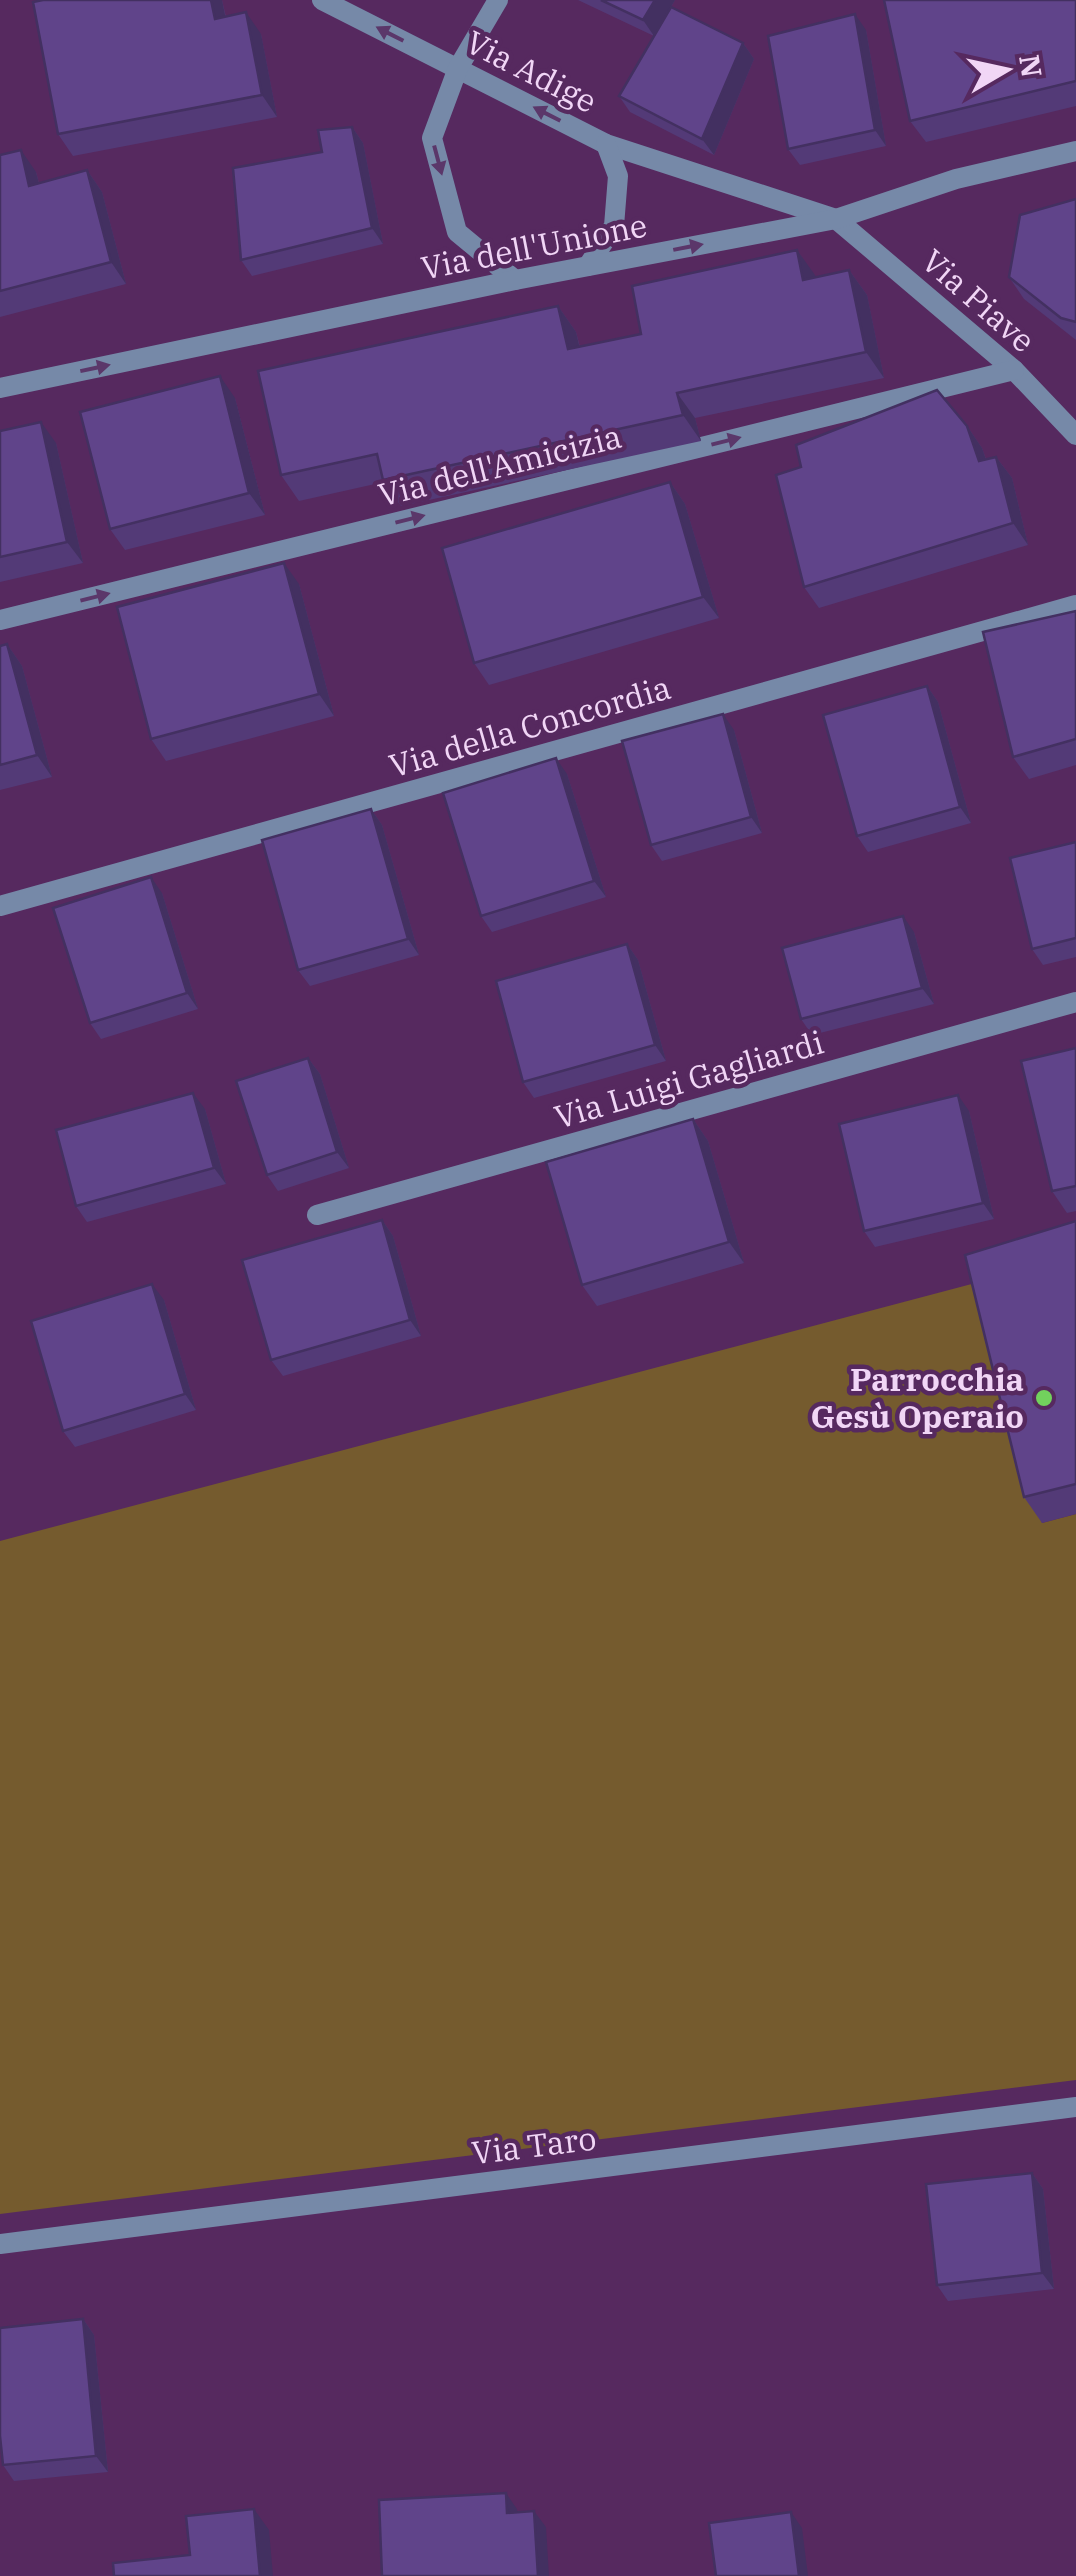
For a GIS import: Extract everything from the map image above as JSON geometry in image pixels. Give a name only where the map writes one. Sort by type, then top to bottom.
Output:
[{"type":"street","name":"Via Adige","points":[[322,0],[606,144],[836,219]]},
{"type":"street","points":[[498,0],[458,68],[432,138],[458,232],[515,280]]},
{"type":"street","name":"Via Adige","points":[[588,266],[614,226],[618,176],[606,144]]},
{"type":"street","name":"Via dell'Unione","points":[[0,388],[515,280],[836,219],[956,179],[1076,151]]},
{"type":"street","name":"Via Piave","points":[[836,219],[1014,370],[1076,435]]},
{"type":"street","name":"Via dell'Amicizia","points":[[0,620],[1014,370]]},
{"type":"street","name":"Via della Concordia","points":[[0,906],[1076,606]]},
{"type":"street","name":"Via Luigi Gagliardi","points":[[318,1216],[1076,1002]]},
{"type":"street","name":"Via Taro","points":[[0,2244],[1076,2107]]},
{"type":"shaded area","points":[[983,1281],[1042,1523],[1076,1514],[1076,2080],[0,2214],[0,1541]]},
{"type":"building","points":[[211,0],[215,19],[246,12],[262,95],[58,134],[33,2]]},
{"type":"building","points":[[601,0],[655,0],[643,20]]},
{"type":"building","points":[[884,0],[1076,0],[1076,81],[910,121]]},
{"type":"building","points":[[671,7],[743,43],[702,139],[619,96]]},
{"type":"building","points":[[855,14],[875,130],[788,149],[768,36]]},
{"type":"building","points":[[352,127],[372,228],[241,260],[233,168],[322,152],[318,130]]},
{"type":"building","points":[[21,150],[29,186],[87,170],[111,262],[0,291],[0,155]]},
{"type":"building","points":[[1076,199],[1076,322],[1061,318],[1009,277],[1020,215]]},
{"type":"building","points":[[797,250],[803,280],[849,270],[866,352],[677,393],[683,415],[383,480],[377,454],[281,475],[258,371],[558,306],[568,349],[641,334],[632,286]]},
{"type":"building","points":[[220,376],[249,493],[110,529],[80,412]]},
{"type":"building","points":[[937,390],[967,426],[979,461],[996,457],[1013,523],[804,587],[776,475],[801,467],[796,445]]},
{"type":"building","points":[[41,422],[67,542],[0,557],[0,431]]},
{"type":"building","points":[[670,482],[703,597],[474,663],[442,548]]},
{"type":"building","points":[[284,563],[319,694],[151,739],[117,607]]},
{"type":"building","points":[[1076,611],[1076,739],[1013,757],[983,632]]},
{"type":"building","points":[[7,644],[37,755],[0,765],[0,646]]},
{"type":"building","points":[[927,686],[960,807],[857,836],[823,715]]},
{"type":"building","points":[[723,714],[751,817],[651,845],[622,741]]},
{"type":"building","points":[[556,758],[594,881],[481,916],[443,793]]},
{"type":"building","points":[[371,809],[408,939],[298,970],[262,840]]},
{"type":"building","points":[[1076,842],[1076,938],[1032,949],[1010,858]]},
{"type":"building","points":[[151,877],[187,993],[90,1023],[53,908]]},
{"type":"building","points":[[903,916],[922,988],[801,1019],[782,948]]},
{"type":"building","points":[[627,944],[655,1045],[523,1082],[496,981]]},
{"type":"building","points":[[1076,1048],[1076,1186],[1052,1191],[1021,1061]]},
{"type":"building","points":[[308,1058],[337,1152],[267,1175],[236,1081]]},
{"type":"building","points":[[193,1093],[214,1168],[76,1206],[56,1130]]},
{"type":"building","points":[[958,1095],[983,1203],[864,1231],[839,1124]]},
{"type":"building","points":[[693,1119],[729,1242],[582,1285],[546,1162]]},
{"type":"building","points":[[382,1220],[410,1320],[271,1360],[242,1260]]},
{"type":"building","name":"Parrocchia Gesù Operaio","points":[[1076,1221],[1076,1484],[1024,1497],[965,1255]]},
{"type":"building","points":[[152,1284],[185,1394],[63,1431],[31,1321]]},
{"type":"building","points":[[1032,2173],[1042,2273],[937,2285],[926,2184]]},
{"type":"building","points":[[83,2319],[96,2456],[3,2465],[0,2328]]},
{"type":"building","points":[[506,2493],[507,2513],[534,2511],[538,2576],[382,2576],[379,2500]]},
{"type":"building","points":[[254,2509],[260,2576],[114,2576],[113,2563],[190,2555],[186,2516]]},
{"type":"building","points":[[791,2512],[799,2576],[716,2576],[709,2523]]},
{"type":"place","name":"Parrocchia Gesù Operaio","points":[[1044,1398]]}]
